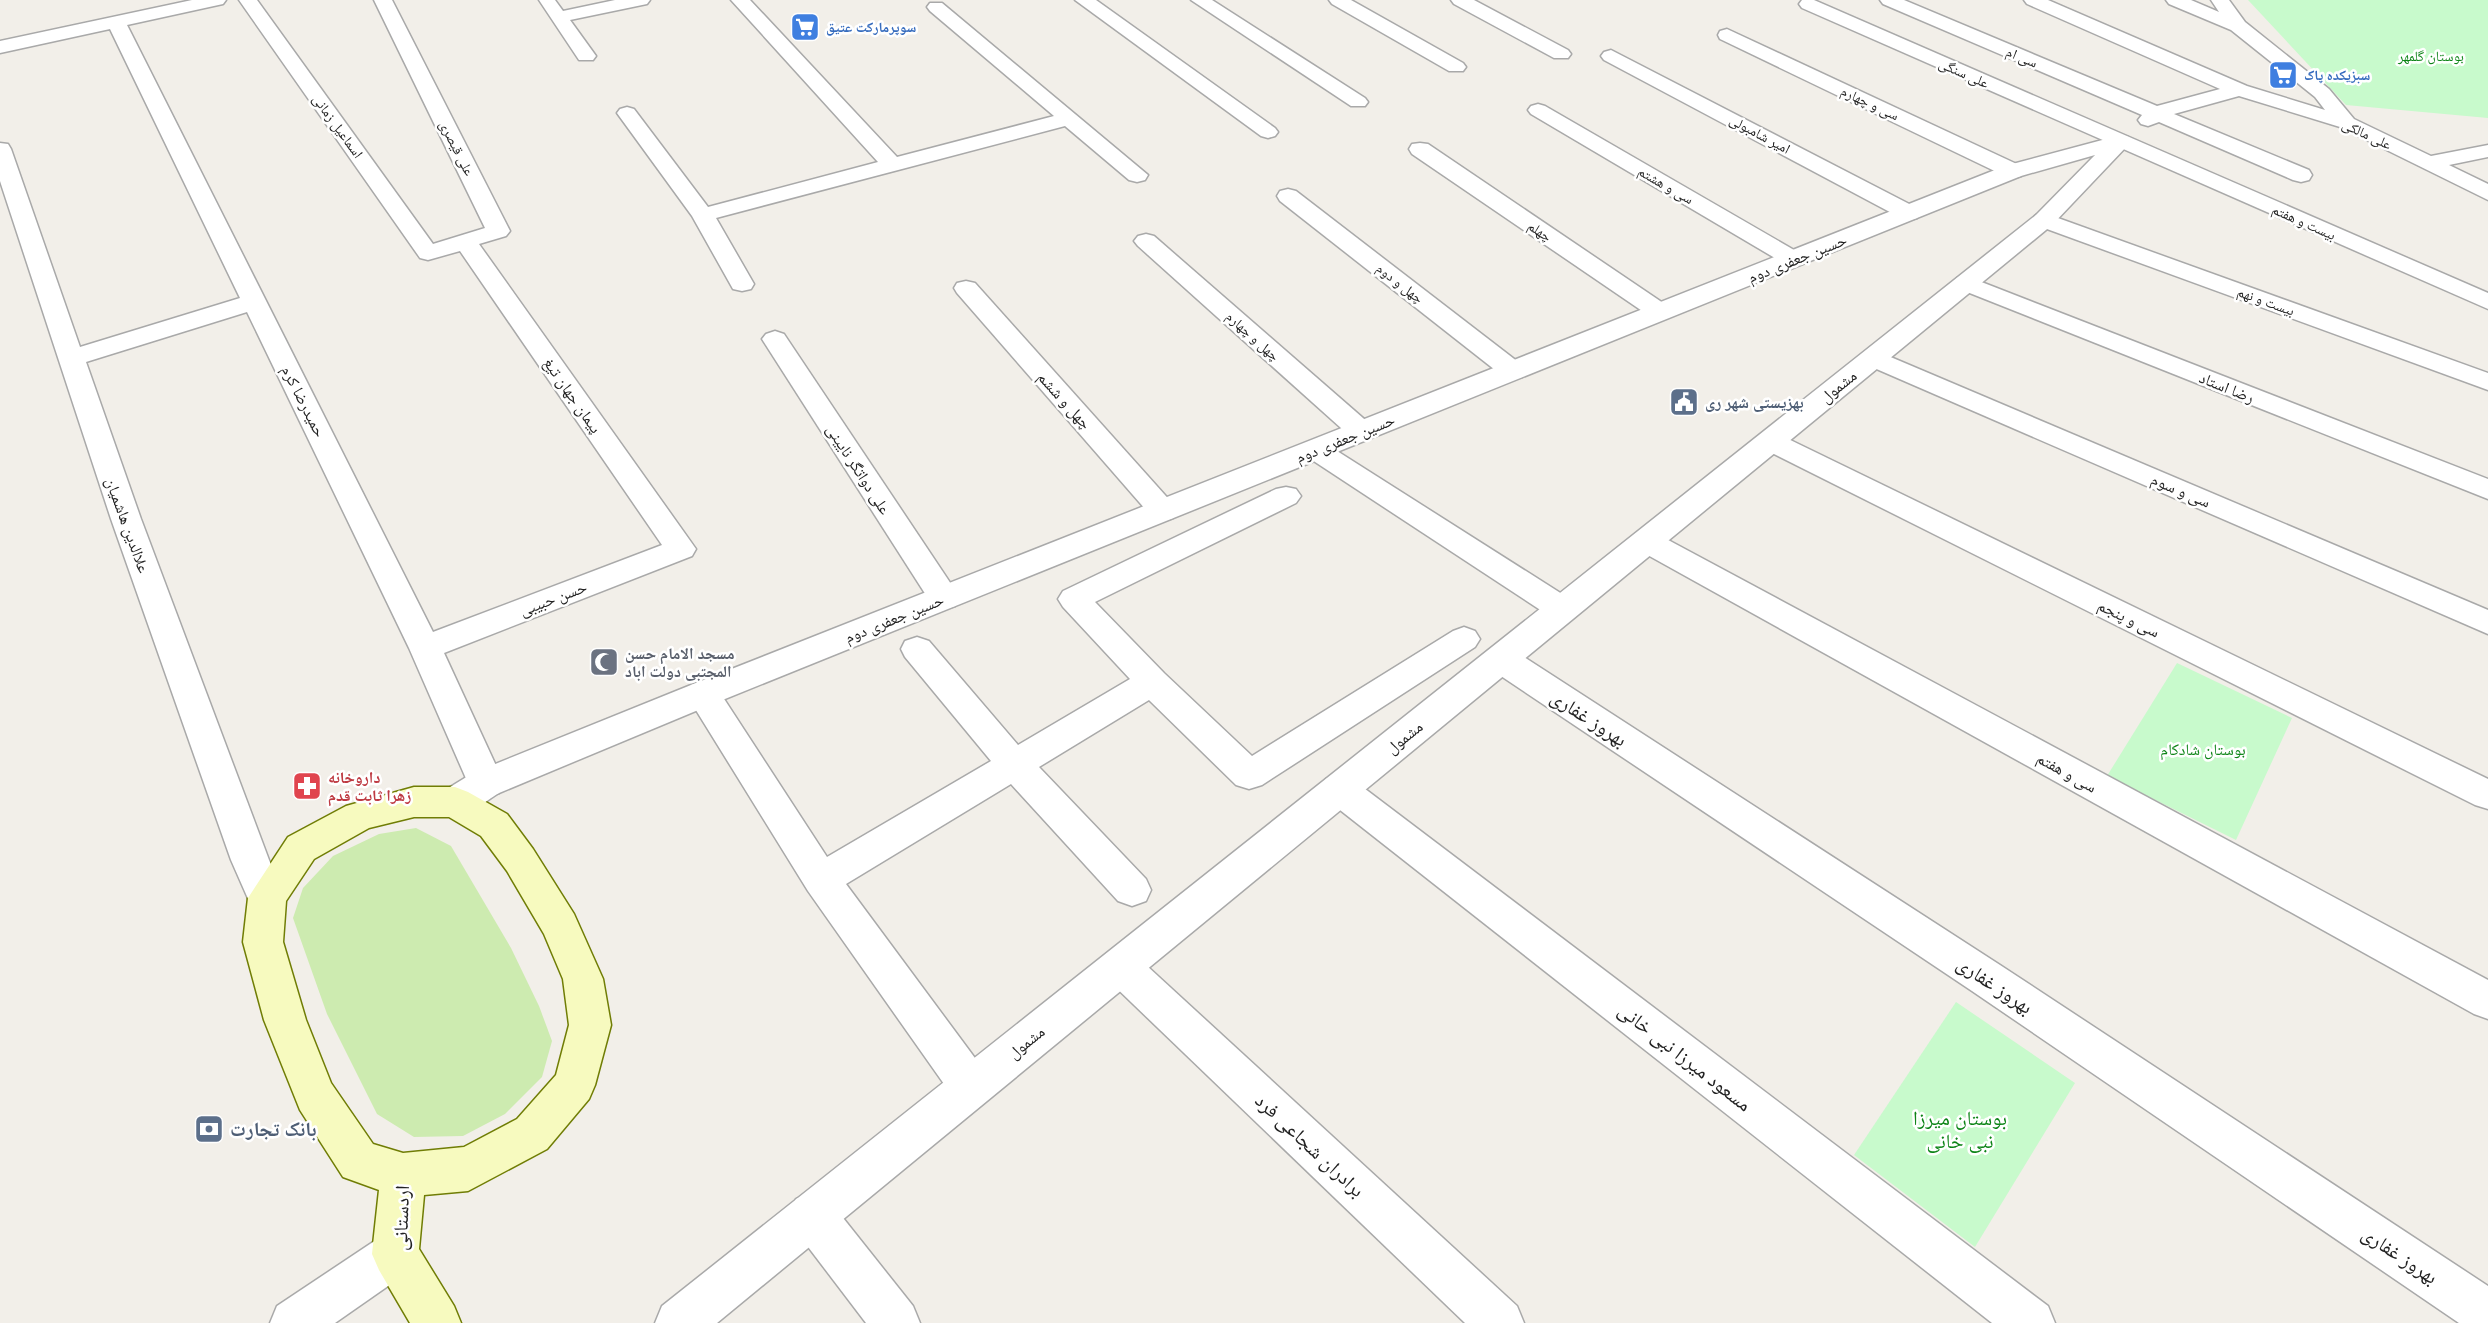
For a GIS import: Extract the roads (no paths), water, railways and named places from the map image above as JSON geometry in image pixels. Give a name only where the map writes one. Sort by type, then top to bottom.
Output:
[{"type":"main road","points":[[471,793],[520,860],[560,926],[584,979],[590,1025],[574,1085],[532,1134],[468,1169],[403,1174],[359,1162],[315,1096],[285,1020],[263,942],[267,898],[301,848],[359,816],[414,802],[471,793]]},
{"type":"main road","name":"اردستانی","points":[[403,1174],[395,1254],[437,1323]]},
{"type":"street","points":[[0,47],[217,0]]},
{"type":"street","name":"اسماعیل زمانی","points":[[248,0],[428,253]]},
{"type":"street","name":"علی قیصری","points":[[383,0],[498,231],[428,253]]},
{"type":"street","points":[[546,0],[586,56]]},
{"type":"street","points":[[560,17],[641,0]]},
{"type":"street","points":[[740,0],[891,164]]},
{"type":"street","points":[[1084,0],[1268,132]]},
{"type":"street","points":[[1200,0],[1358,102]]},
{"type":"street","points":[[1338,0],[1456,67]]},
{"type":"street","points":[[1460,0],[1561,54]]},
{"type":"street","name":"سی ام","points":[[1889,0],[2301,175]]},
{"type":"street","name":"علی مالکی","points":[[2033,0],[2240,90],[2348,123],[2488,193]]},
{"type":"street","points":[[2175,0],[2238,26],[2322,93],[2348,123]]},
{"type":"street","points":[[2220,0],[2238,26]]},
{"type":"street","name":"علی سنگی","points":[[1808,4],[2121,141]]},
{"type":"street","points":[[936,7],[1137,175]]},
{"type":"street","name":"حمیدرضا کرم","points":[[116,22],[425,648],[471,793]]},
{"type":"street","name":"سی و چهارم","points":[[1727,35],[2013,171]]},
{"type":"street","name":"امیر شامبولی","points":[[1611,56],[1909,213]]},
{"type":"street","name":"حسین جعفری دوم","points":[[471,793],[703,694],[2013,171],[2121,141],[2155,114],[2240,90]]},
{"type":"street","name":"سی و هشتم","points":[[1538,111],[1793,259]]},
{"type":"street","points":[[627,113],[703,215],[742,284]]},
{"type":"street","points":[[703,215],[1070,118]]},
{"type":"street","name":"مشمول","points":[[679,1323],[2044,220],[2121,141]]},
{"type":"street","name":"بیست و هفتم","points":[[2121,141],[2488,302]]},
{"type":"street","name":"علاالدین هاشمیان","points":[[0,149],[126,519],[250,860],[267,898]]},
{"type":"street","name":"چهلم","points":[[1420,149],[1660,312]]},
{"type":"street","points":[[2428,163],[2488,151]]},
{"type":"street","name":"چهل و دوم","points":[[1288,196],[1513,371]]},
{"type":"street","name":"بیست و نهم","points":[[2044,220],[2488,382]]},
{"type":"street","name":"پیمان جهان تیغ","points":[[465,241],[681,549]]},
{"type":"street","name":"چهل و چهارم","points":[[1146,241],[1361,431]]},
{"type":"street","name":"رضا استاد","points":[[1966,283],[2488,490]]},
{"type":"street","name":"چهل و ششم","points":[[966,288],[1163,511]]},
{"type":"street","points":[[70,359],[254,302]]},
{"type":"street","name":"علی دواتگر نایینی","points":[[775,339],[944,598]]},
{"type":"street","name":"سی و سوم","points":[[1874,358],[2488,623]]},
{"type":"street","name":"سی و پنجم","points":[[1770,441],[2488,795]]},
{"type":"street","points":[[1316,450],[1562,609]]},
{"type":"street","points":[[1286,496],[1074,599],[1152,682],[1249,775],[1464,639]]},
{"type":"street","name":"سی و هفتم","points":[[1646,542],[2488,1001]]},
{"type":"street","name":"حسن حبیبی","points":[[425,648],[681,549]]},
{"type":"street","points":[[917,649],[1015,765],[1132,890]]},
{"type":"street","name":"بهروز غفاری","points":[[1500,659],[1986,978],[2488,1314]]},
{"type":"street","points":[[821,880],[1152,682]]},
{"type":"street","points":[[703,694],[821,880],[971,1087]]},
{"type":"street","name":"مسعود میرزا نبی خانی","points":[[1340,789],[2031,1323]]},
{"type":"street","name":"برادران شجاعی فرد","points":[[1120,966],[1500,1323]]},
{"type":"street","points":[[812,1215],[896,1323]]},
{"type":"street","points":[[294,1323],[395,1254]]},
{"type":"place","name":"سوپرمارکت عتیق","points":[[805,27]]},
{"type":"place","name":"سبزیکده پاک","points":[[2283,75]]},
{"type":"place","name":"بهزیستی شهر ری","points":[[1684,402]]},
{"type":"place","name":"مسجد الامام حسن المجتبى دولت اباد","points":[[604,662]]},
{"type":"place","name":"داروخانه زهرا ثابت قدم","points":[[307,786]]},
{"type":"place","name":"بانک تجارت","points":[[209,1129]]},
{"type":"park label","name":"بوستان گلمهر","points":[[2431,56]]},
{"type":"park label","name":"بوستان شادکام","points":[[2203,749]]},
{"type":"park label","name":"بوستان میرزا نبی خانی","points":[[1960,1130]]}]
